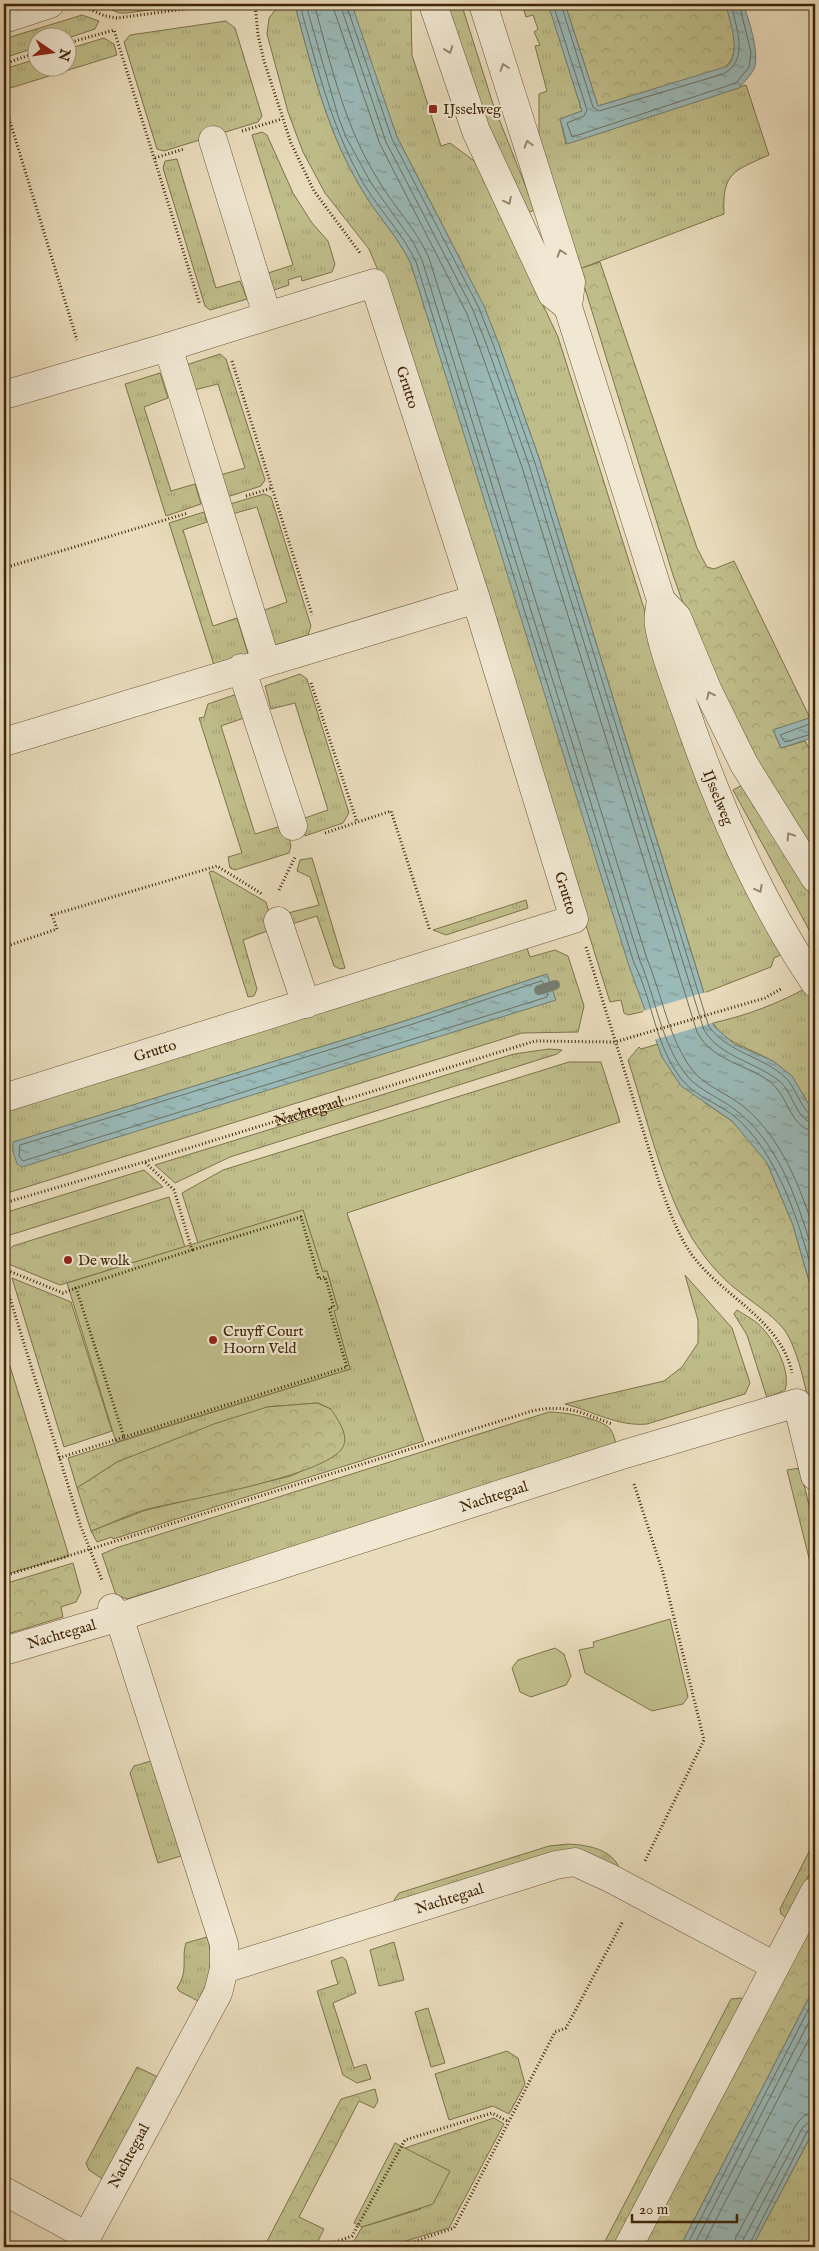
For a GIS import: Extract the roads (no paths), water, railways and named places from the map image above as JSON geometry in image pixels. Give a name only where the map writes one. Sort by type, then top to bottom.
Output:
[{"type":"street","points":[[4,19],[50,4]]},
{"type":"street","name":"IJsselweg","points":[[434,4],[488,160],[552,294],[568,307]]},
{"type":"street","name":"IJsselweg","points":[[483,4],[571,282],[568,307],[661,600],[658,624],[696,740],[730,829],[802,984]]},
{"type":"street","points":[[213,140],[267,316]]},
{"type":"street","name":"Grutto","points":[[4,395],[87,372],[374,283],[476,599],[574,919],[4,1098]]},
{"type":"street","points":[[168,347],[217,505],[296,834]]},
{"type":"street","points":[[4,742],[476,599]]},
{"type":"street","name":"IJsselweg","points":[[661,600],[677,617],[708,691],[744,764],[815,878]]},
{"type":"street","points":[[275,911],[306,1004]]},
{"type":"street","name":"Nachtegaal","points":[[4,1651],[116,1613],[625,1454],[797,1403],[815,1476]]},
{"type":"street","name":"Nachtegaal","points":[[4,2191],[88,2241],[218,1992],[224,1969],[224,1944],[126,1634],[116,1613]]},
{"type":"street","name":"Nachtegaal","points":[[224,1969],[556,1865],[575,1862],[610,1878],[776,1966]]},
{"type":"street","points":[[628,2247],[815,1891]]},
{"type":"water","points":[[297,4],[350,4],[353,8],[397,137],[484,306],[540,461],[714,1026],[734,1044],[773,1061],[792,1076],[815,1115],[815,1302],[793,1225],[767,1163],[732,1121],[681,1086],[662,1057],[629,966],[411,264],[400,244],[367,198],[339,146],[316,81],[297,13]]},
{"type":"water","points":[[548,4],[565,4],[598,106],[728,66],[732,60],[734,45],[726,4],[743,4],[755,46],[754,69],[739,88],[567,144],[560,119],[582,111]]},
{"type":"water","points":[[815,716],[815,737],[781,748],[773,730]]},
{"type":"water","points":[[547,974],[556,1000],[22,1167],[17,1164],[13,1151],[13,1142],[411,1019]]},
{"type":"water","points":[[815,1986],[815,2128],[752,2247],[680,2247]]},
{"type":"waterway","points":[[539,990],[555,985]]},
{"type":"place","name":"IJsselweg","points":[[433,109]]},
{"type":"place","name":"De wolk","points":[[68,1260]]},
{"type":"place","name":"Cruyff Court Hoorn Veld","points":[[213,1340]]}]
